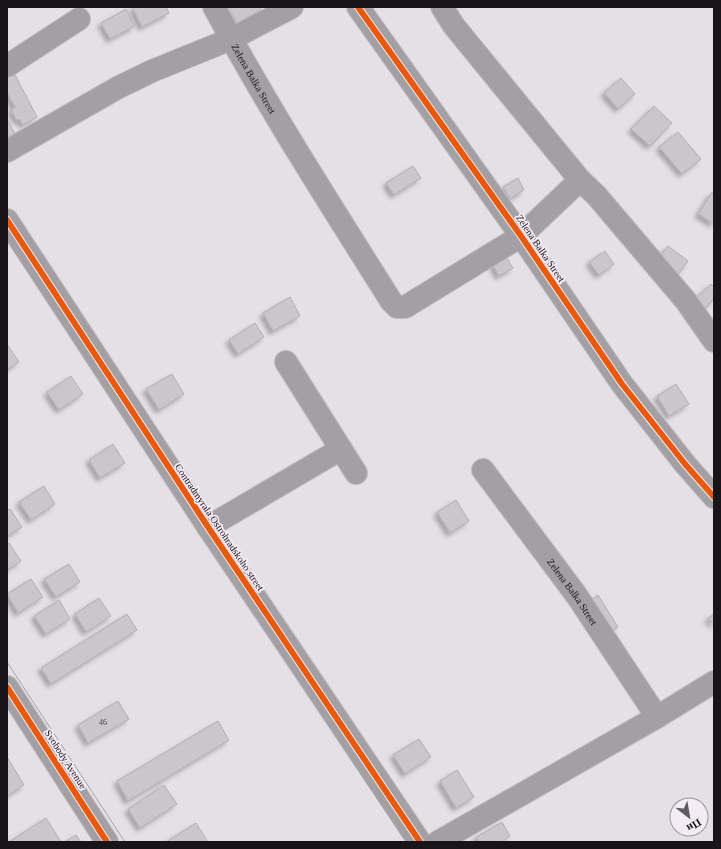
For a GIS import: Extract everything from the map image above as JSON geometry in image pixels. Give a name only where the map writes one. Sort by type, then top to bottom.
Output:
[{"type":"street","name":"Zelena Balka Street","points":[[214,7],[231,39],[310,173],[391,301],[397,307],[405,307],[521,236]]},
{"type":"street","points":[[7,151],[119,87],[152,71],[231,39],[292,7]]},
{"type":"street","name":"Zelena Balka Street","points":[[358,7],[521,236],[622,384],[685,464],[714,496]]},
{"type":"street","points":[[442,7],[454,26],[580,180],[596,195],[681,295],[714,341]]},
{"type":"street","points":[[7,66],[79,19]]},
{"type":"street","points":[[521,236],[580,180]]},
{"type":"street","name":"Contradmyrala Ostrohradskoho street","points":[[7,220],[208,528],[420,842]]},
{"type":"street","points":[[286,362],[356,473]]},
{"type":"street","points":[[208,528],[341,449]]},
{"type":"street","name":"Zelena Balka Street","points":[[483,470],[577,596],[658,717]]},
{"type":"street","points":[[438,842],[658,717],[714,683]]},
{"type":"street","name":"Svobody Avenue","points":[[7,687],[107,842]]},
{"type":"building","points":[[132,7],[166,7],[169,13],[142,27]]},
{"type":"building","points":[[227,7],[260,7],[261,9],[238,24]]},
{"type":"building","points":[[126,9],[135,26],[110,39],[101,23]]},
{"type":"building","points":[[14,73],[37,117],[23,125],[19,119],[17,121],[11,110],[15,107],[7,93],[7,77]]},
{"type":"building","points":[[621,78],[635,94],[618,109],[604,93]]},
{"type":"building","points":[[654,106],[672,123],[650,146],[631,129]]},
{"type":"building","points":[[7,119],[15,134],[7,139]]},
{"type":"building","points":[[678,132],[701,159],[682,174],[659,147]]},
{"type":"building","points":[[413,166],[421,178],[394,195],[386,183]]},
{"type":"building","points":[[518,178],[524,190],[510,199],[503,187]]},
{"type":"building","points":[[712,192],[714,193],[714,224],[698,214]]},
{"type":"building","points":[[668,246],[688,261],[675,278],[655,263]]},
{"type":"building","points":[[605,251],[614,264],[599,275],[589,262]]},
{"type":"building","points":[[505,255],[513,268],[499,276],[491,262]]},
{"type":"building","points":[[711,284],[714,287],[714,299],[699,314],[690,304]]},
{"type":"building","points":[[290,297],[300,316],[273,331],[263,313]]},
{"type":"building","points":[[255,323],[264,337],[238,354],[229,340]]},
{"type":"building","points":[[7,344],[19,362],[7,370]]},
{"type":"building","points":[[172,374],[184,394],[159,410],[146,389]]},
{"type":"building","points":[[71,376],[83,394],[59,410],[47,392]]},
{"type":"building","points":[[676,384],[689,404],[669,416],[657,396]]},
{"type":"building","points":[[113,444],[125,463],[100,478],[89,460]]},
{"type":"building","points":[[44,486],[55,504],[31,520],[19,502]]},
{"type":"building","points":[[456,500],[469,521],[450,533],[437,512]]},
{"type":"building","points":[[10,509],[22,527],[7,536],[7,511]]},
{"type":"building","points":[[9,543],[21,561],[7,570],[7,544]]},
{"type":"building","points":[[69,564],[80,582],[56,597],[44,579]]},
{"type":"building","points":[[31,579],[43,597],[18,613],[7,594]]},
{"type":"building","points":[[598,595],[618,627],[607,635],[586,603]]},
{"type":"building","points":[[99,598],[111,616],[86,632],[75,614]]},
{"type":"building","points":[[59,600],[70,619],[46,634],[34,616]]},
{"type":"building","points":[[127,614],[137,630],[51,684],[41,668]]},
{"type":"building","points":[[714,614],[714,626],[708,618]]},
{"type":"building","points":[[118,701],[129,719],[88,743],[78,725]]},
{"type":"building","points":[[218,721],[229,740],[128,801],[117,781]]},
{"type":"building","points":[[419,739],[431,757],[405,774],[393,755]]},
{"type":"building","points":[[7,757],[24,785],[7,796]]},
{"type":"building","points":[[457,770],[474,797],[456,808],[440,781]]},
{"type":"building","points":[[164,785],[177,804],[140,828],[128,809]]},
{"type":"building","points":[[46,818],[61,842],[9,842]]},
{"type":"building","points":[[502,822],[510,836],[503,842],[479,842],[476,837]]},
{"type":"building","points":[[196,823],[208,842],[166,842]]},
{"type":"building","points":[[76,835],[81,842],[65,842]]},
{"type":"tram line","points":[[7,240],[406,842]]},
{"type":"tram line","points":[[7,662],[125,842]]},
{"type":"cycle path","points":[[358,7],[521,236],[622,384],[685,464],[714,497]]},
{"type":"cycle path","points":[[7,220],[208,527],[420,842]]},
{"type":"cycle path","points":[[7,687],[107,842]]}]
